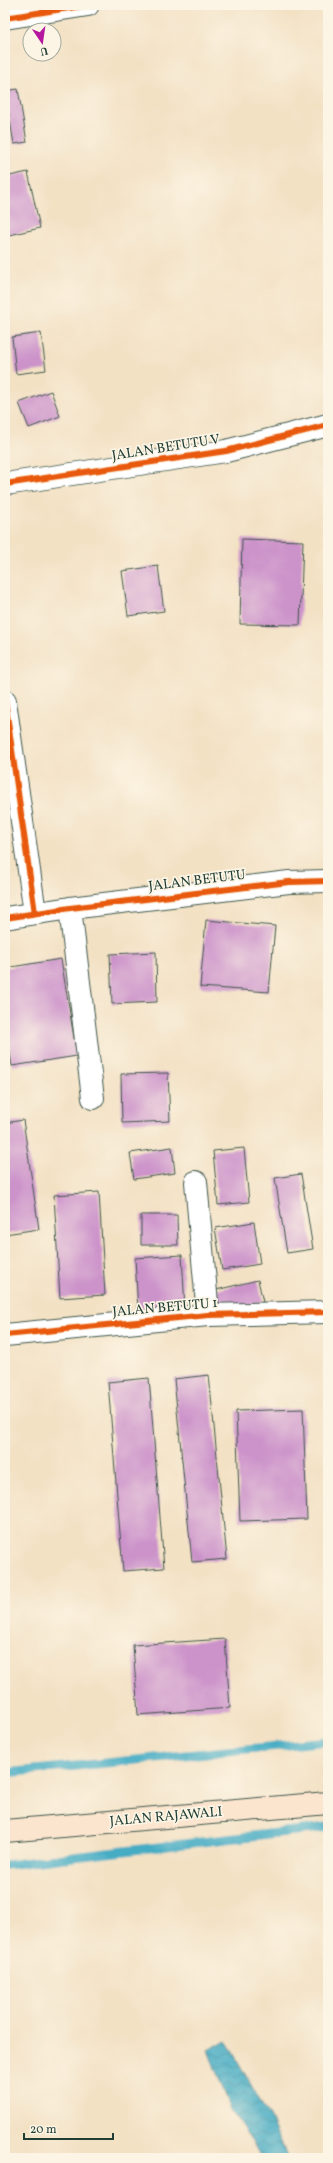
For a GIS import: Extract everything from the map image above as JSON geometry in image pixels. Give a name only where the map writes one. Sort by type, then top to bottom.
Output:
[{"type":"main road","name":"JALAN RAJAWALI","points":[[5,1831],[328,1803]]},
{"type":"street","points":[[5,18],[88,5]]},
{"type":"street","name":"JALAN BETUTU V","points":[[5,484],[226,451],[328,426]]},
{"type":"street","points":[[5,701],[35,913]]},
{"type":"street","name":"JALAN BETUTU","points":[[5,918],[70,908],[289,882],[328,881]]},
{"type":"street","points":[[70,908],[94,1098]]},
{"type":"street","points":[[196,1182],[208,1315]]},
{"type":"street","name":"JALAN BETUTU 1","points":[[5,1335],[208,1315],[328,1312]]},
{"type":"water","points":[[226,2040],[270,2119],[288,2158],[261,2158],[252,2141],[232,2112],[208,2050]]},
{"type":"building","points":[[18,89],[27,142],[14,144],[5,91]]},
{"type":"building","points":[[28,172],[40,228],[5,236],[5,177]]},
{"type":"building","points":[[41,333],[46,370],[16,374],[12,337]]},
{"type":"building","points":[[51,391],[60,416],[29,428],[19,403]]},
{"type":"building","points":[[242,539],[303,541],[300,625],[240,624]]},
{"type":"building","points":[[158,566],[164,611],[128,616],[122,571]]},
{"type":"building","points":[[206,920],[275,926],[269,992],[200,987]]},
{"type":"building","points":[[156,952],[157,1002],[112,1004],[110,954]]},
{"type":"building","points":[[61,959],[77,1056],[12,1066],[5,1021],[5,968]]},
{"type":"building","points":[[168,1073],[170,1121],[122,1123],[121,1074]]},
{"type":"building","points":[[23,1120],[39,1229],[5,1234],[5,1123]]},
{"type":"building","points":[[172,1147],[175,1173],[134,1179],[130,1153]]},
{"type":"building","points":[[244,1148],[249,1202],[218,1205],[213,1151]]},
{"type":"building","points":[[301,1174],[313,1249],[287,1253],[275,1178]]},
{"type":"building","points":[[99,1192],[105,1295],[60,1298],[54,1195]]},
{"type":"building","points":[[141,1215],[177,1215],[178,1245],[141,1245]]},
{"type":"building","points":[[254,1222],[260,1264],[222,1270],[215,1228]]},
{"type":"building","points":[[182,1255],[185,1309],[138,1311],[135,1258]]},
{"type":"building","points":[[258,1280],[263,1302],[221,1312],[216,1290]]},
{"type":"building","points":[[209,1375],[227,1559],[192,1562],[174,1379]]},
{"type":"building","points":[[149,1378],[164,1568],[123,1571],[108,1382]]},
{"type":"building","points":[[303,1409],[307,1519],[240,1521],[236,1411]]},
{"type":"building","points":[[225,1639],[230,1708],[138,1715],[133,1645]]},
{"type":"waterway","points":[[5,1773],[328,1741]]},
{"type":"waterway","points":[[5,1865],[328,1827]]},
{"type":"cycle path","points":[[5,18],[88,5]]},
{"type":"cycle path","points":[[5,484],[226,451],[328,425]]},
{"type":"cycle path","points":[[5,701],[35,913]]},
{"type":"cycle path","points":[[5,918],[70,908],[289,882],[328,881]]},
{"type":"cycle path","points":[[5,1335],[208,1315],[328,1312]]}]
